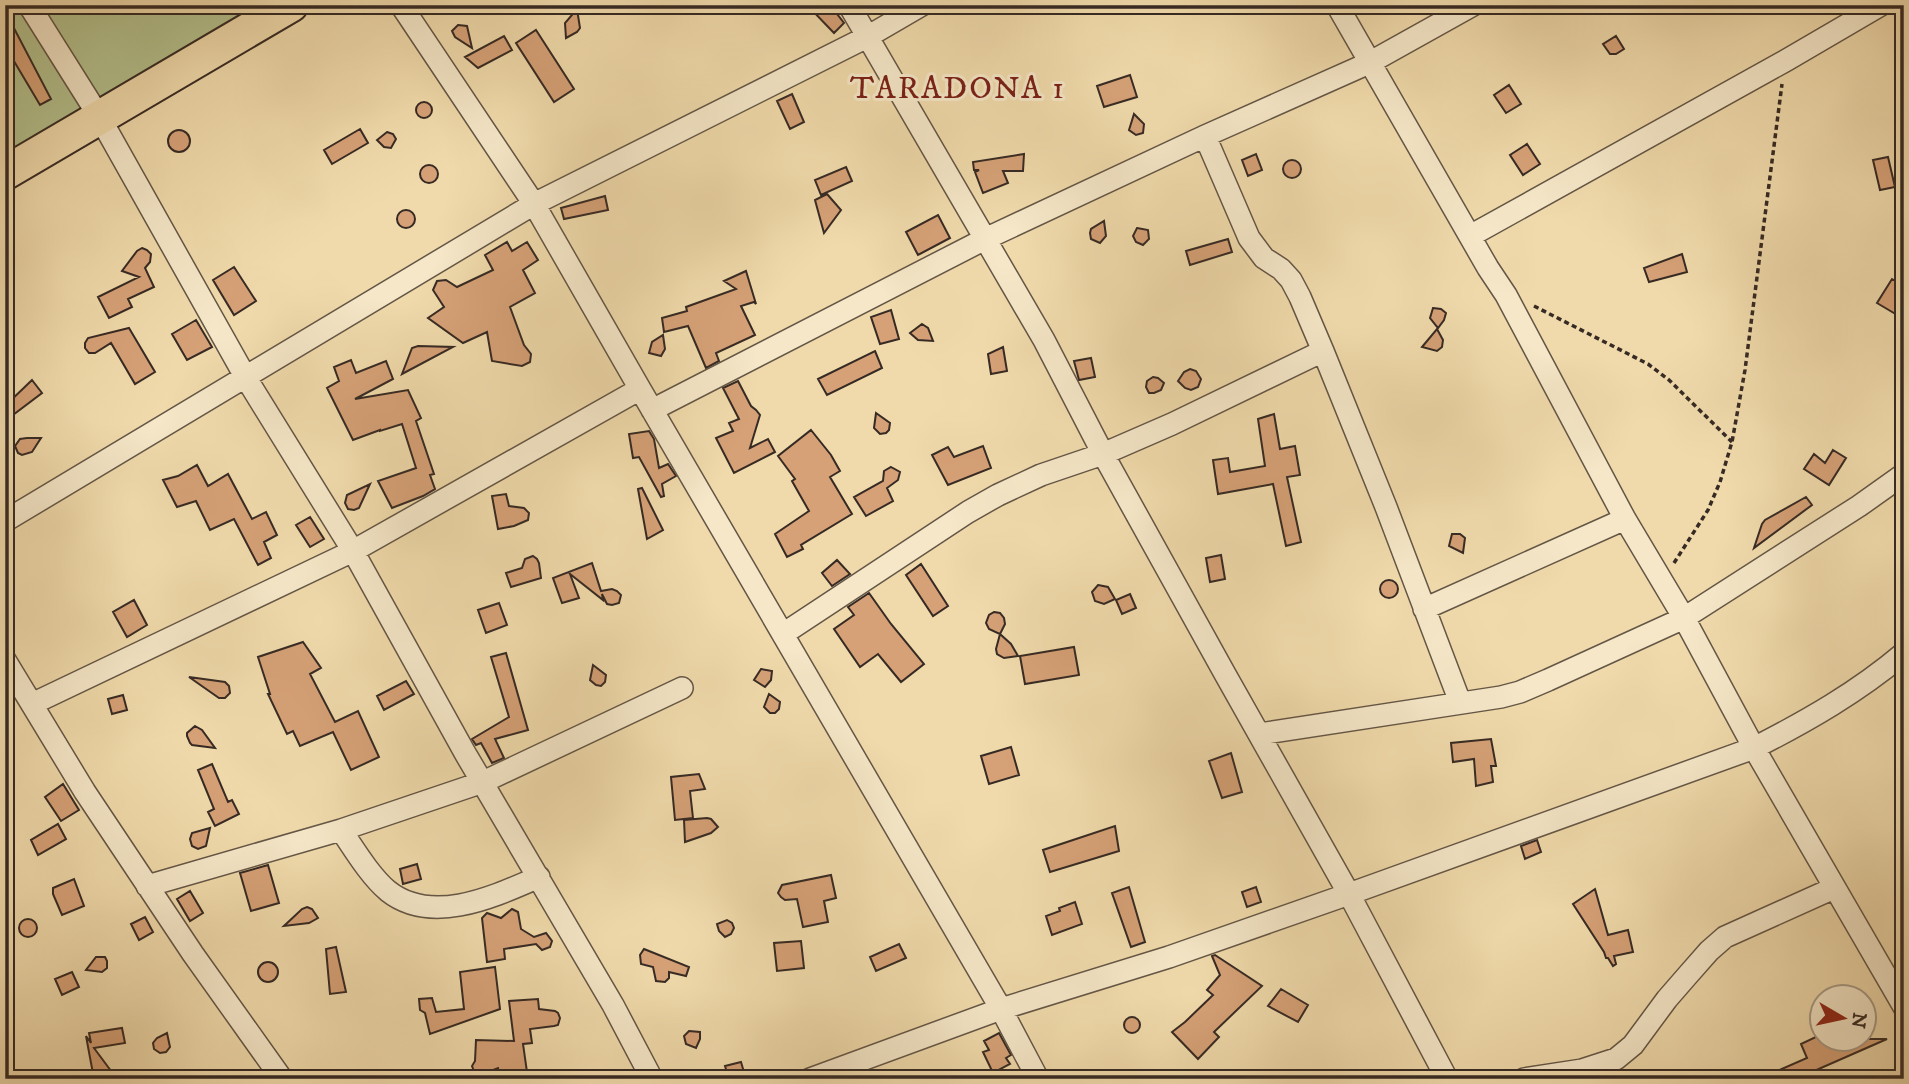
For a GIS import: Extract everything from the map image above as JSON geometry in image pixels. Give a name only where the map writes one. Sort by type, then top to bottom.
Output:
[{"type":"main road","points":[[5,173],[291,5]]},
{"type":"street","points":[[29,5],[100,118],[246,378],[353,551],[465,753],[613,1005],[652,1079]]},
{"type":"street","points":[[401,5],[534,204],[1001,1009],[1038,1079]]},
{"type":"street","points":[[849,5],[1044,340],[1103,454],[1349,894],[1447,1079]]},
{"type":"street","points":[[5,521],[534,204],[867,37],[922,5]]},
{"type":"street","points":[[1337,5],[1506,295],[1625,519],[1904,1007]]},
{"type":"street","points":[[652,410],[985,239],[1369,63],[1473,5]]},
{"type":"street","points":[[1470,236],[1881,5]]},
{"type":"street","points":[[1205,136],[1249,238],[1264,258],[1281,269],[1291,280],[1323,351],[1460,702]]},
{"type":"street","points":[[783,634],[998,495],[1041,475],[1103,454],[1172,424],[1323,351]]},
{"type":"street","points":[[32,704],[353,551],[640,389]]},
{"type":"street","points":[[1260,734],[1520,692],[1684,618],[1859,506],[1904,474]]},
{"type":"street","points":[[1424,609],[1625,519]]},
{"type":"street","points":[[810,1079],[1001,1009],[1169,957],[1349,894],[1754,748],[1813,718],[1865,684],[1904,653]]},
{"type":"street","points":[[5,660],[85,792],[147,886],[282,1079]]},
{"type":"street","points":[[147,886],[341,830],[483,782],[682,688]]},
{"type":"street","points":[[341,830],[388,891],[419,905],[461,905],[494,896],[539,877]]},
{"type":"street","points":[[1524,1079],[1582,1070],[1616,1059],[1633,1045],[1686,975],[1725,937],[1834,888]]},
{"type":"path","points":[[1662,581],[1708,510],[1732,442],[1745,370],[1785,61]]},
{"type":"path","points":[[1506,295],[1546,312],[1648,364],[1669,380],[1732,442]]},
{"type":"green space","points":[[5,5],[291,5],[5,173]]},
{"type":"building","points":[[807,5],[830,5],[844,23],[834,33]]},
{"type":"building","points":[[577,9],[580,28],[566,38],[565,23]]},
{"type":"building","points":[[5,11],[51,99],[40,105],[5,46]]},
{"type":"building","points":[[458,25],[467,26],[472,48],[455,37],[452,31]]},
{"type":"building","points":[[536,30],[574,89],[554,102],[516,43]]},
{"type":"building","points":[[504,36],[512,50],[478,68],[465,57]]},
{"type":"building","points":[[1616,36],[1624,49],[1610,54],[1603,44]]},
{"type":"building","points":[[1130,75],[1137,97],[1104,107],[1097,86]]},
{"type":"building","points":[[1509,85],[1521,104],[1506,113],[1494,95]]},
{"type":"building","points":[[792,94],[804,122],[790,129],[777,101]]},
{"type":"building","points":[[424,102],[430,104],[430,116],[424,118],[418,116],[416,110],[418,104]]},
{"type":"building","points":[[1134,114],[1144,124],[1143,133],[1136,135],[1129,130]]},
{"type":"building","points":[[360,129],[368,143],[332,164],[324,150]]},
{"type":"building","points":[[175,130],[183,130],[190,137],[190,145],[183,152],[175,152],[168,145],[168,137]]},
{"type":"building","points":[[387,132],[393,134],[396,139],[391,148],[384,147],[377,140]]},
{"type":"building","points":[[1527,144],[1540,164],[1523,175],[1510,155]]},
{"type":"building","points":[[1024,154],[1023,171],[1003,171],[1008,183],[983,193],[975,172],[979,170],[974,170],[973,162]]},
{"type":"building","points":[[1256,154],[1262,170],[1248,176],[1242,160]]},
{"type":"building","points":[[1888,157],[1895,187],[1880,190],[1873,160]]},
{"type":"building","points":[[1292,160],[1298,163],[1301,169],[1298,175],[1292,178],[1286,175],[1283,169],[1286,163]]},
{"type":"building","points":[[429,165],[435,168],[438,174],[435,180],[429,183],[423,180],[420,174],[423,168]]},
{"type":"building","points":[[846,167],[852,181],[821,195],[815,180]]},
{"type":"building","points":[[827,194],[841,210],[824,233],[815,200]]},
{"type":"building","points":[[605,196],[608,210],[564,219],[561,208]]},
{"type":"building","points":[[406,210],[414,215],[415,219],[410,227],[406,228],[398,223],[397,219],[402,211]]},
{"type":"building","points":[[938,215],[950,238],[918,255],[906,232]]},
{"type":"building","points":[[1104,221],[1106,236],[1100,243],[1091,239],[1090,233],[1091,229]]},
{"type":"building","points":[[1137,228],[1148,230],[1149,239],[1143,245],[1136,242],[1133,236]]},
{"type":"building","points":[[1228,239],[1232,252],[1190,265],[1186,251]]},
{"type":"building","points":[[507,242],[512,251],[527,242],[538,260],[523,270],[535,293],[510,307],[524,345],[531,354],[530,362],[522,366],[492,361],[487,332],[463,343],[428,318],[444,307],[433,290],[437,281],[446,280],[457,287],[493,270],[485,255]]},
{"type":"building","points":[[142,248],[151,254],[150,262],[145,268],[154,287],[128,299],[132,307],[109,318],[98,297],[139,277],[122,271]]},
{"type":"building","points":[[1682,254],[1687,272],[1649,282],[1644,268]]},
{"type":"building","points":[[234,267],[256,301],[234,315],[213,280]]},
{"type":"building","points":[[746,271],[756,304],[754,302],[741,306],[755,335],[716,353],[719,361],[706,368],[688,326],[664,332],[662,318],[687,311],[686,307],[736,289],[724,281]]},
{"type":"building","points":[[1892,279],[1904,286],[1904,319],[1877,303]]},
{"type":"building","points":[[1433,308],[1446,313],[1438,328],[1430,318]]},
{"type":"building","points":[[891,310],[899,339],[880,344],[871,317]]},
{"type":"building","points":[[196,320],[212,347],[187,360],[172,334]]},
{"type":"building","points":[[922,324],[928,328],[933,341],[918,340],[910,333]]},
{"type":"building","points":[[129,328],[155,372],[135,384],[111,343],[95,353],[89,353],[85,348],[88,338]]},
{"type":"building","points":[[1437,329],[1443,340],[1442,347],[1437,351],[1422,347]]},
{"type":"building","points":[[663,335],[665,349],[661,356],[649,353],[652,342]]},
{"type":"building","points":[[453,347],[402,374],[412,348]]},
{"type":"building","points":[[1003,347],[1007,371],[991,374],[988,354]]},
{"type":"building","points":[[875,351],[882,368],[827,395],[818,379]]},
{"type":"building","points":[[1091,358],[1095,377],[1079,380],[1074,361]]},
{"type":"building","points":[[351,360],[356,373],[386,361],[393,379],[355,399],[408,390],[421,418],[416,421],[434,474],[430,475],[435,489],[392,508],[378,481],[416,468],[402,424],[353,440],[327,388],[339,381],[334,367]]},
{"type":"building","points":[[1190,369],[1196,371],[1201,379],[1198,387],[1191,390],[1178,381],[1184,372]]},
{"type":"building","points":[[1153,377],[1164,383],[1161,390],[1149,393],[1147,381]]},
{"type":"building","points":[[32,380],[42,393],[5,421],[5,406]]},
{"type":"building","points":[[738,381],[751,406],[760,415],[750,448],[768,439],[775,452],[734,473],[716,438],[733,431],[729,423],[739,419],[723,388]]},
{"type":"building","points":[[876,413],[890,423],[886,433],[880,434],[874,428]]},
{"type":"building","points":[[1274,414],[1280,449],[1295,446],[1300,475],[1287,477],[1301,542],[1286,546],[1273,484],[1218,494],[1213,460],[1228,458],[1230,472],[1265,466],[1258,419]]},
{"type":"building","points":[[811,430],[840,471],[830,477],[852,514],[801,545],[803,549],[787,557],[775,534],[809,511],[792,481],[795,479],[778,456]]},
{"type":"building","points":[[649,431],[654,439],[659,468],[668,464],[676,476],[662,484],[664,496],[661,497],[639,457],[633,458],[629,434]]},
{"type":"building","points":[[41,438],[32,452],[22,455],[15,446],[20,439]]},
{"type":"building","points":[[983,446],[991,468],[948,485],[932,455],[948,447],[954,457]]},
{"type":"building","points":[[1833,450],[1846,458],[1829,485],[1804,469],[1814,454],[1825,463]]},
{"type":"building","points":[[197,465],[208,486],[228,474],[252,519],[266,512],[277,535],[264,542],[271,558],[258,565],[234,519],[210,530],[196,501],[177,507],[163,480],[178,476]]},
{"type":"building","points":[[891,467],[900,472],[898,480],[887,488],[893,501],[866,516],[854,497],[883,481],[884,471]]},
{"type":"building","points":[[370,484],[359,508],[348,509],[345,503],[347,495]]},
{"type":"building","points":[[642,488],[663,530],[647,539],[638,489]]},
{"type":"building","points":[[506,494],[509,506],[524,508],[529,513],[528,520],[498,529],[492,496]]},
{"type":"building","points":[[1806,497],[1812,505],[1754,548],[1765,520]]},
{"type":"building","points":[[310,517],[324,539],[310,547],[296,525]]},
{"type":"building","points":[[1452,534],[1460,534],[1465,538],[1463,553],[1449,546]]},
{"type":"building","points":[[1221,555],[1225,579],[1210,582],[1206,558]]},
{"type":"building","points":[[533,556],[539,563],[541,578],[511,587],[506,573],[522,568],[525,559]]},
{"type":"building","points":[[837,560],[850,574],[832,586],[822,573]]},
{"type":"building","points":[[592,563],[601,591],[617,591],[621,595],[619,603],[607,604],[602,594],[603,600],[570,574],[579,598],[562,603],[553,578]]},
{"type":"building","points":[[921,564],[948,606],[933,616],[906,575]]},
{"type":"building","points":[[1389,580],[1395,583],[1398,589],[1395,595],[1389,598],[1383,595],[1380,589],[1383,583]]},
{"type":"building","points":[[1098,585],[1108,587],[1115,599],[1104,604],[1095,601],[1092,592]]},
{"type":"building","points":[[869,593],[924,664],[901,682],[878,654],[860,667],[834,629],[854,615],[848,607]]},
{"type":"building","points":[[1130,594],[1136,608],[1122,614],[1116,600]]},
{"type":"building","points":[[134,600],[147,625],[127,637],[113,612]]},
{"type":"building","points":[[499,603],[507,625],[486,633],[478,610]]},
{"type":"building","points":[[1000,613],[1004,618],[1005,624],[1000,634],[989,629],[986,623],[989,615]]},
{"type":"building","points":[[1000,634],[1011,644],[1018,656],[1004,658],[997,654]]},
{"type":"building","points":[[303,642],[321,668],[310,674],[335,722],[358,711],[379,757],[351,770],[333,732],[300,746],[293,731],[287,734],[268,694],[258,657]]},
{"type":"building","points":[[1074,647],[1079,675],[1025,684],[1020,656]]},
{"type":"building","points":[[506,653],[528,730],[495,739],[504,758],[492,763],[481,743],[476,745],[472,739],[509,717],[491,657]]},
{"type":"building","points":[[593,665],[606,675],[601,686],[590,680]]},
{"type":"building","points":[[761,669],[772,671],[771,680],[765,687],[754,680]]},
{"type":"building","points":[[189,677],[225,682],[230,693],[225,698],[219,698]]},
{"type":"building","points":[[406,681],[414,694],[384,710],[377,696]]},
{"type":"building","points":[[769,694],[780,702],[775,713],[770,713],[764,707]]},
{"type":"building","points":[[123,695],[127,710],[112,714],[108,699]]},
{"type":"building","points":[[195,726],[202,730],[215,748],[190,743],[187,733]]},
{"type":"building","points":[[1491,739],[1496,766],[1491,766],[1493,782],[1476,786],[1474,759],[1453,762],[1451,743]]},
{"type":"building","points":[[1011,747],[1019,775],[989,784],[981,756]]},
{"type":"building","points":[[1231,753],[1242,792],[1222,798],[1209,761]]},
{"type":"building","points":[[212,764],[228,802],[232,800],[239,814],[215,826],[208,812],[214,809],[198,770]]},
{"type":"building","points":[[699,774],[705,789],[690,791],[693,818],[675,820],[671,777]]},
{"type":"building","points":[[63,784],[79,810],[61,821],[45,797]]},
{"type":"building","points":[[707,818],[718,827],[711,833],[685,842],[684,820]]},
{"type":"building","points":[[58,824],[66,839],[38,855],[31,840]]},
{"type":"building","points":[[1115,826],[1119,851],[1050,872],[1043,850]]},
{"type":"building","points":[[210,828],[206,846],[198,849],[192,846],[192,833]]},
{"type":"building","points":[[1537,840],[1541,852],[1525,859],[1521,846]]},
{"type":"building","points":[[417,864],[421,879],[403,884],[400,869]]},
{"type":"building","points":[[268,865],[279,903],[251,911],[240,873]]},
{"type":"building","points":[[831,875],[836,898],[824,901],[828,922],[803,927],[797,899],[785,900],[778,893],[782,885]]},
{"type":"building","points":[[74,879],[84,906],[62,915],[53,888]]},
{"type":"building","points":[[1129,887],[1145,942],[1131,947],[1112,893]]},
{"type":"building","points":[[1256,887],[1261,902],[1247,907],[1242,892]]},
{"type":"building","points":[[1595,889],[1608,935],[1628,930],[1633,952],[1614,956],[1616,964],[1613,966],[1573,904]]},
{"type":"building","points":[[190,891],[203,913],[190,921],[177,899]]},
{"type":"building","points":[[1075,902],[1082,924],[1052,935],[1046,916]]},
{"type":"building","points":[[302,909],[312,909],[318,918],[309,923],[284,926]]},
{"type":"building","points":[[512,909],[518,912],[521,929],[534,937],[546,933],[552,941],[550,947],[542,950],[536,944],[504,949],[505,959],[487,962],[482,918],[487,913],[501,918]]},
{"type":"building","points":[[145,917],[153,932],[139,940],[131,924]]},
{"type":"building","points":[[28,919],[34,922],[37,928],[34,934],[28,937],[22,934],[19,928],[22,922]]},
{"type":"building","points":[[727,920],[734,928],[731,934],[725,937],[717,924]]},
{"type":"building","points":[[801,941],[804,968],[777,971],[774,943]]},
{"type":"building","points":[[899,944],[906,958],[876,971],[870,957]]},
{"type":"building","points":[[336,947],[346,992],[330,994],[326,949]]},
{"type":"building","points":[[644,949],[689,967],[686,976],[669,972],[669,978],[665,982],[656,981],[653,967],[641,964],[640,955]]},
{"type":"building","points":[[1215,955],[1262,986],[1214,1032],[1219,1037],[1198,1059],[1172,1032],[1213,995],[1207,990],[1220,975],[1212,956]]},
{"type":"building","points":[[96,957],[105,957],[107,968],[102,972],[86,970]]},
{"type":"building","points":[[268,962],[275,965],[278,972],[275,979],[268,982],[261,979],[258,972],[261,965]]},
{"type":"building","points":[[495,967],[500,1009],[430,1034],[425,1013],[420,1010],[419,999],[432,998],[436,1012],[464,1009],[460,972]]},
{"type":"building","points":[[72,972],[79,987],[62,995],[55,979]]},
{"type":"building","points":[[1281,989],[1308,1005],[1298,1022],[1268,1006]]},
{"type":"building","points":[[538,999],[539,1009],[555,1011],[560,1018],[558,1025],[530,1029],[532,1043],[523,1044],[528,1079],[500,1079],[498,1068],[480,1075],[475,1074],[472,1066],[475,1061],[476,1040],[514,1041],[509,1001]]},
{"type":"building","points":[[1132,1017],[1138,1019],[1138,1031],[1132,1033],[1126,1031],[1124,1025],[1126,1019]]},
{"type":"building","points":[[122,1028],[125,1043],[94,1048],[117,1079],[94,1079],[86,1036],[91,1043],[89,1033]]},
{"type":"building","points":[[689,1031],[700,1032],[696,1048],[686,1044],[684,1036]]},
{"type":"building","points":[[167,1033],[170,1047],[166,1052],[160,1053],[154,1049],[153,1043]]},
{"type":"building","points":[[999,1033],[1011,1055],[1006,1058],[1010,1064],[993,1073],[983,1052],[989,1050],[984,1041]]},
{"type":"building","points":[[1808,1041],[1808,1052],[1857,1052],[1796,1079],[1759,1079],[1807,1058],[1801,1044]]},
{"type":"building","points":[[741,1062],[746,1079],[729,1079],[725,1066]]},
{"type":"district","name":"TARADONA 1","points":[[958,89]]}]
